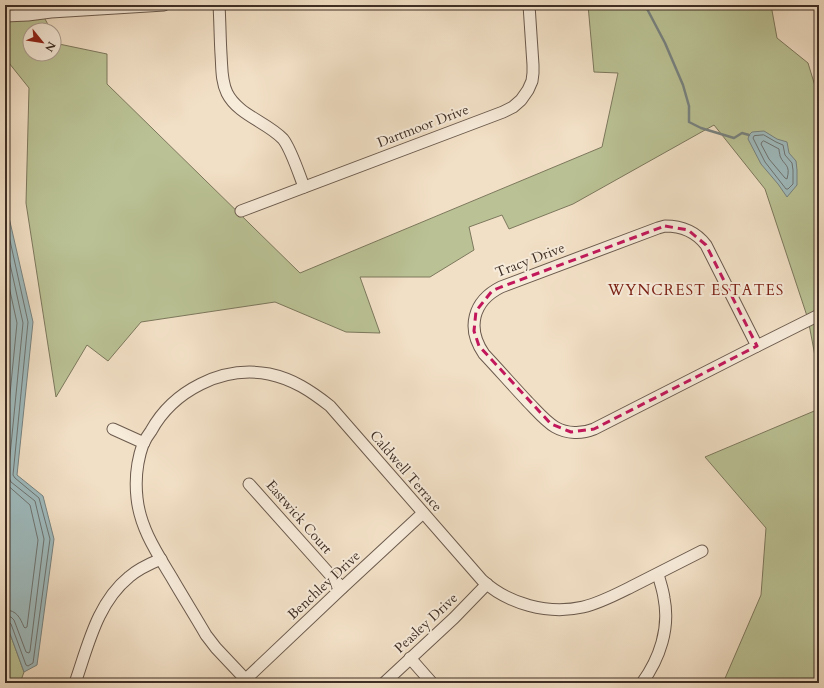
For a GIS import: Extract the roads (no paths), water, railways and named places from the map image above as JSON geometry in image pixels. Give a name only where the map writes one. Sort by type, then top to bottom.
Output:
[{"type":"street","points":[[5,16],[28,15],[108,6],[164,5]]},
{"type":"street","points":[[219,5],[222,74],[227,92],[235,104],[244,112],[272,130],[284,141],[304,187]]},
{"type":"street","name":"Dartmoor Drive","points":[[241,211],[513,107],[521,100],[528,90],[533,73],[530,5]]},
{"type":"street","name":"Tracy Drive","points":[[757,346],[706,245],[693,233],[681,227],[671,226],[658,228],[501,287],[492,292],[482,302],[476,311],[474,320],[476,341],[484,354],[534,408],[551,424],[564,431],[579,432],[594,429],[819,315]]},
{"type":"street","name":"Caldwell Terrace","points":[[248,681],[210,641],[153,546],[142,523],[136,485],[137,470],[144,443],[154,425],[165,410],[180,396],[197,386],[225,376],[259,373],[276,376],[290,380],[317,395],[330,406],[479,576],[487,584],[505,596],[522,603],[548,609],[570,609],[593,604],[658,574],[702,551]]},
{"type":"street","points":[[113,429],[144,443]]},
{"type":"street","name":"Eastwick Court","points":[[249,484],[342,588]]},
{"type":"street","name":"Benchley Drive","points":[[248,681],[342,588],[424,513]]},
{"type":"street","points":[[75,683],[93,629],[105,604],[113,592],[129,576],[161,559]]},
{"type":"street","points":[[642,683],[659,653],[666,619],[664,596],[658,574]]},
{"type":"street","name":"Peasley Drive","points":[[384,683],[459,613],[487,584]]},
{"type":"street","points":[[410,658],[432,683]]},
{"type":"water","points":[[764,131],[777,139],[787,142],[789,153],[796,161],[797,185],[787,197],[761,164],[748,139],[752,132]]},
{"type":"water","points":[[5,200],[33,322],[17,475],[43,496],[54,539],[37,665],[24,672],[5,620]]},
{"type":"waterway","points":[[645,5],[665,43],[683,85],[689,106],[689,122],[701,128],[734,138],[742,133],[749,135]]},
{"type":"district","name":"WYNCREST ESTATES","points":[[696,290]]}]
